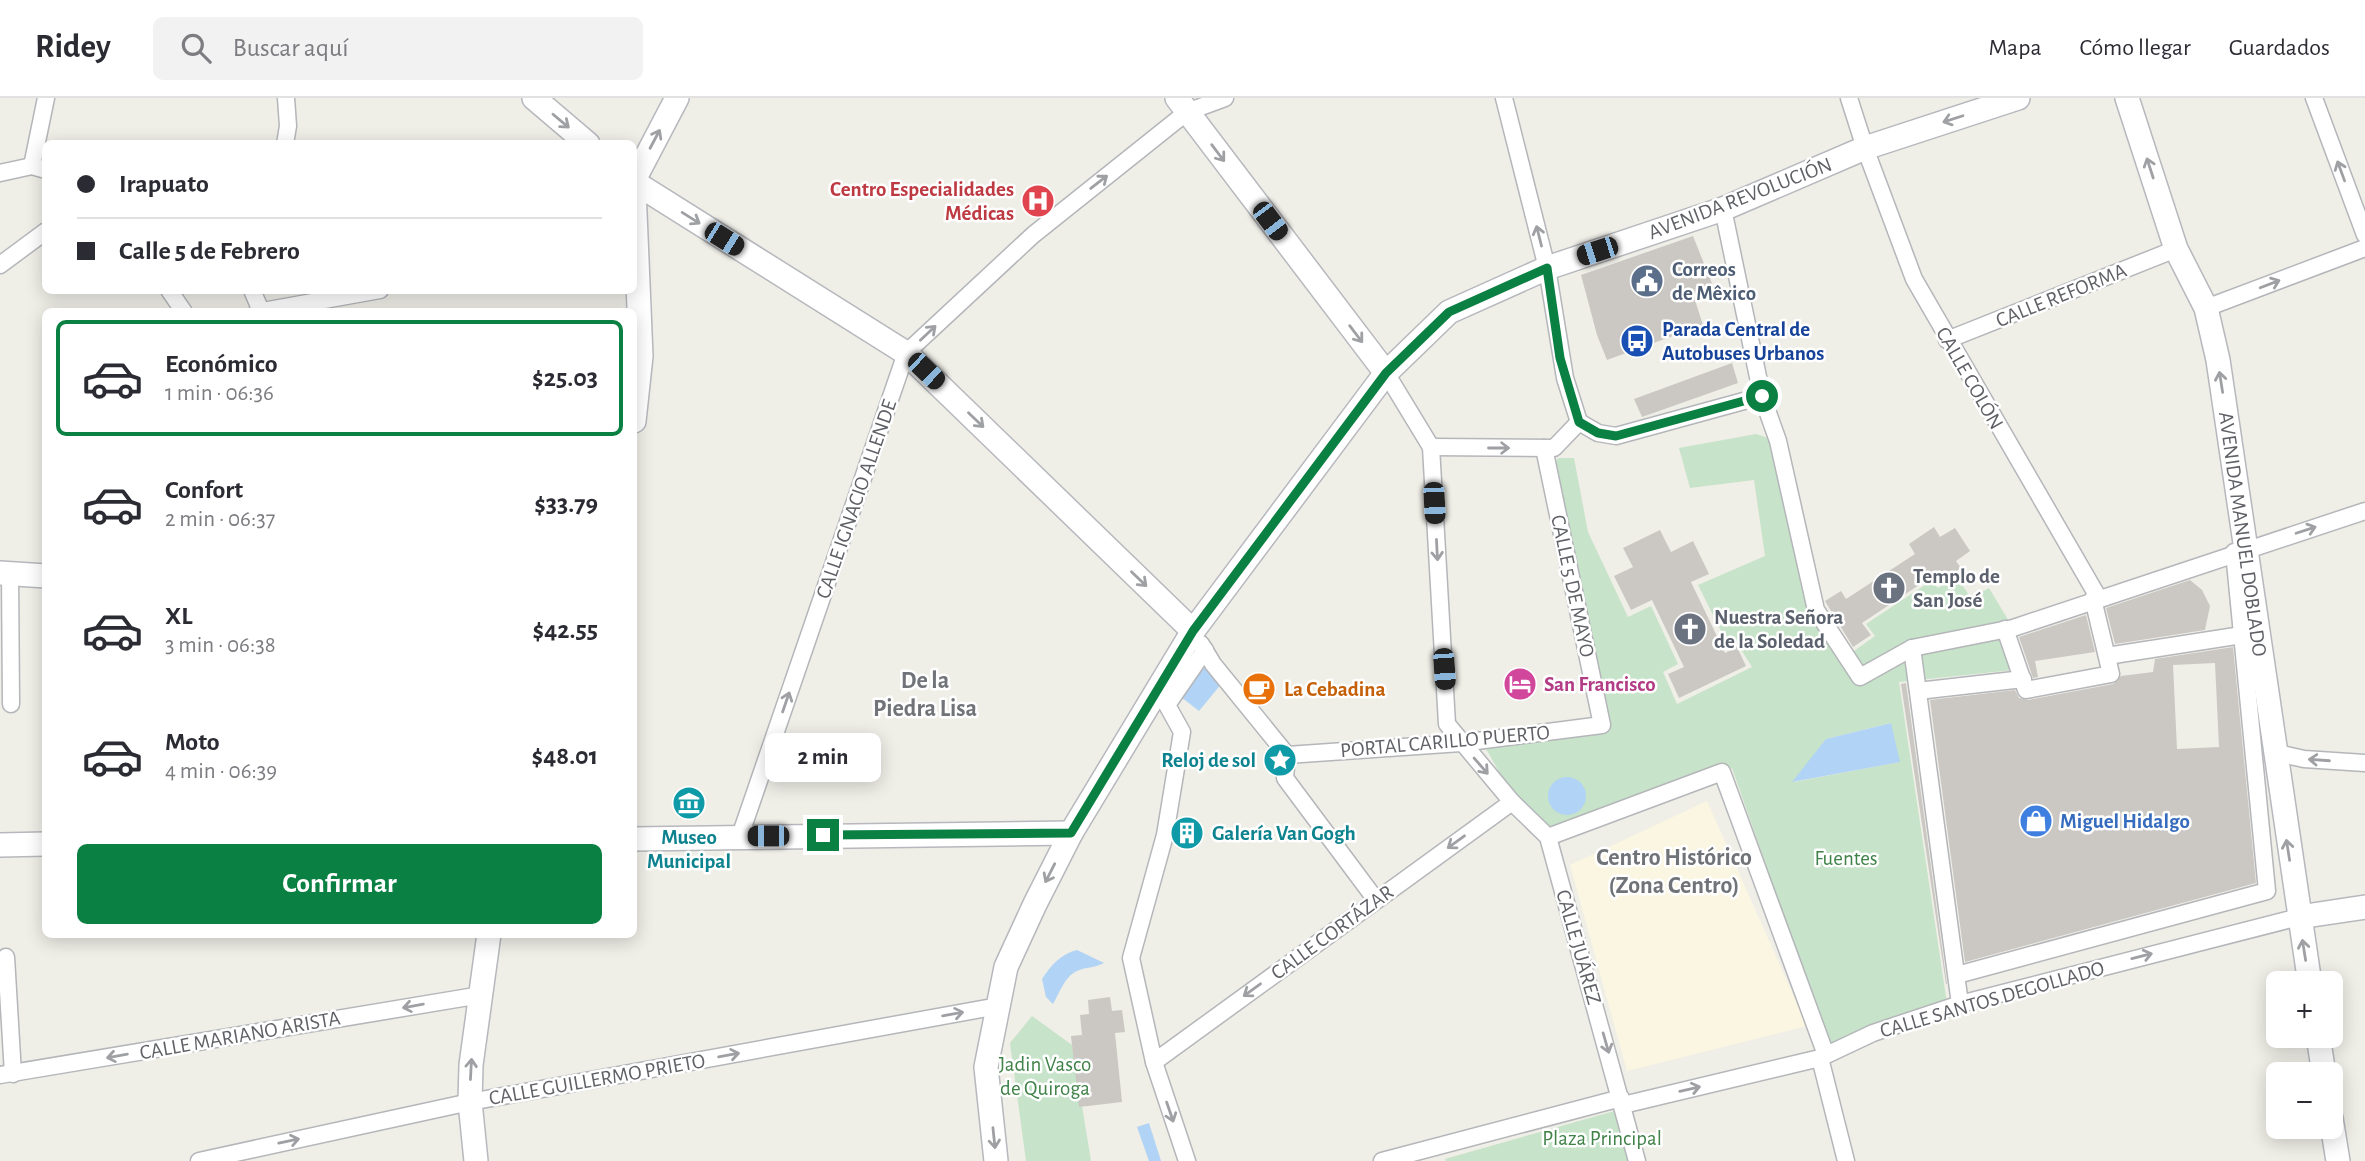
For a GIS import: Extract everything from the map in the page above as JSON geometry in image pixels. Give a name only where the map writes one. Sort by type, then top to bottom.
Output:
[{"type":"street","points":[[42,140],[47,98]]},
{"type":"street","points":[[286,98],[288,126],[286,140]]},
{"type":"street","points":[[534,98],[582,140]]},
{"type":"street","points":[[637,175],[677,98]]},
{"type":"street","name":"CALLE IGNACIO ALLENDE","points":[[740,836],[906,352],[1033,235],[1182,105],[1225,98]]},
{"type":"street","points":[[1504,98],[1547,268],[1560,358],[1579,422],[1598,433],[1616,436],[1762,396]]},
{"type":"street","name":"CALLE COLÓN","points":[[1849,98],[1914,279],[2096,598],[2107,656]]},
{"type":"street","name":"AVENIDA REVOLUCIÓN","points":[[996,1161],[986,1067],[1006,967],[1071,833],[1199,641],[1386,373],[1449,312],[1547,268],[1723,209],[1865,148],[2018,98]]},
{"type":"street","name":"AVENIDA MANUEL DOBLADO","points":[[2127,98],[2176,249],[2206,308],[2218,360],[2241,550],[2307,971]]},
{"type":"street","points":[[2314,98],[2365,235]]},
{"type":"street","points":[[1182,105],[1386,373],[1431,447],[1447,724],[1512,802],[1548,837],[1722,772],[1823,1057],[1846,1161]]},
{"type":"street","points":[[0,173],[39,168],[42,142]]},
{"type":"street","points":[[637,183],[906,352],[1199,641],[1287,755],[1285,778],[1376,900]]},
{"type":"street","points":[[1723,209],[1762,396],[1778,441],[1816,610],[1860,677],[1912,648],[2005,629],[2365,511]]},
{"type":"street","points":[[0,265],[42,234]]},
{"type":"street","points":[[2206,308],[2365,248]]},
{"type":"street","name":"CALLE REFORMA","points":[[1947,340],[2176,249]]},
{"type":"street","points":[[637,273],[641,356],[637,393]]},
{"type":"street","points":[[276,308],[357,294]]},
{"type":"street","points":[[1431,447],[1554,448],[1579,422]]},
{"type":"street","name":"CALLE 5 DE MAYO","points":[[1544,448],[1602,725]]},
{"type":"street","points":[[1957,975],[2267,891],[2242,635],[2241,550]]},
{"type":"street","points":[[11,704],[5,573],[42,576]]},
{"type":"street","points":[[2005,629],[2026,690],[2111,674],[2107,656],[2242,635]]},
{"type":"street","points":[[1187,1161],[1154,1062],[1131,958],[1165,835],[1182,733],[1167,705],[1199,641]]},
{"type":"street","points":[[1912,648],[1961,1004]]},
{"type":"street","points":[[1918,691],[2023,679]]},
{"type":"street","name":"PORTAL CARILLO PUERTO","points":[[1287,755],[1461,743],[1602,725]]},
{"type":"street","points":[[2273,752],[2304,759],[2365,763]]},
{"type":"street","name":"CALLE CORTÁZAR","points":[[1154,1062],[1512,802]]},
{"type":"street","points":[[637,839],[1071,833]]},
{"type":"street","name":"CALLE JUÁREZ","points":[[1548,837],[1637,1161]]},
{"type":"street","points":[[0,845],[42,844]]},
{"type":"street","name":"CALLE SANTOS DEGOLLADO","points":[[1382,1161],[1622,1101],[1823,1057],[1873,1033],[1961,1004],[2299,917],[2365,907]]},
{"type":"street","points":[[476,1161],[470,1102],[475,1025],[488,938]]},
{"type":"street","points":[[6,957],[7,1074]]},
{"type":"street","name":"CALLE MARIANO ARISTA","points":[[7,1074],[481,995]]},
{"type":"street","name":"CALLE GUILLERMO PRIETO","points":[[199,1161],[470,1102],[998,1006]]},
{"type":"street","points":[[2334,1139],[2338,1161]]},
{"type":"shaded area","points":[[1707,801],[1807,1026],[1627,1071],[1570,865]]},
{"type":"green space","name":"Fuentes","points":[[1756,434],[1778,441],[1817,604],[1854,651],[1875,636],[1866,624],[1931,581],[1938,588],[1956,576],[1971,598],[1989,588],[2013,628],[2023,669],[1899,682],[1947,1004],[1829,1045],[1732,768],[1554,831],[1511,793],[1485,747],[1602,725],[1551,465],[1559,458],[1574,458],[1588,532],[1628,617],[1651,606],[1678,664],[1663,672],[1677,704],[1752,667],[1735,640],[1727,643],[1698,585],[1765,556],[1754,480],[1690,488],[1679,448]],"holes":[[[1890,723],[1899,762],[1794,782],[1826,739]],[[1576,780],[1584,789],[1585,800],[1552,808],[1548,796],[1552,784]]]},
{"type":"green space","name":"Jadin Vasco de Quiroga","points":[[1032,1016],[1072,1045],[1091,1161],[1026,1161],[1010,1043]]},
{"type":"green space","name":"Plaza Principal","points":[[1618,1110],[1634,1161],[1445,1159]]},
{"type":"water","points":[[1204,668],[1222,683],[1199,711],[1181,697]]},
{"type":"water","points":[[1891,723],[1900,762],[1792,782],[1826,739]]},
{"type":"water","points":[[1567,777],[1580,783],[1586,796],[1580,809],[1567,815],[1554,809],[1548,796],[1554,783]]},
{"type":"water","points":[[1077,950],[1104,963],[1073,973],[1053,1004],[1046,997],[1042,979],[1057,961]]},
{"type":"water","points":[[1149,1123],[1161,1161],[1149,1161],[1137,1127]]},
{"type":"building","name":"Correos de Mêxico","points":[[1693,236],[1713,286],[1693,294],[1703,325],[1607,360],[1597,335],[1581,275]]},
{"type":"building","points":[[1732,363],[1738,383],[1642,417],[1634,399]]},
{"type":"building","name":"Templo de San José","points":[[1934,527],[1940,537],[1955,528],[1970,551],[1956,561],[1961,568],[1937,585],[1931,577],[1862,623],[1871,635],[1853,647],[1825,601],[1841,591],[1846,599],[1915,554],[1909,544]]},
{"type":"building","name":"Nuestra Señora de la Soledad","points":[[1660,530],[1671,552],[1693,541],[1709,574],[1691,582],[1725,653],[1737,647],[1746,666],[1679,698],[1668,674],[1684,667],[1652,600],[1631,610],[1614,576],[1633,567],[1623,548]]},
{"type":"building","points":[[2190,580],[2202,590],[2210,606],[2205,630],[2115,644],[2106,608]]},
{"type":"building","points":[[2086,615],[2095,652],[2035,661],[2038,677],[2033,678],[2019,637]]},
{"type":"building","points":[[2233,647],[2256,883],[1965,962],[1930,700],[2015,690],[2019,698],[2028,700],[2113,684],[2121,676],[2153,672],[2155,659]],"holes":[[[2215,663],[2219,747],[2177,749],[2173,665]]]},
{"type":"building","points":[[1906,683],[1947,984],[1901,684]]},
{"type":"building","points":[[1110,997],[1112,1011],[1122,1010],[1125,1032],[1115,1033],[1122,1102],[1079,1107],[1071,1036],[1082,1035],[1080,1015],[1089,1014],[1088,1000]]},
{"type":"place","name":"Centro Especialidades Médicas","points":[[1038,201]]},
{"type":"place","name":"Correos de Mêxico","points":[[1647,281]]},
{"type":"place","name":"Parada Central de Autobuses Urbanos","points":[[1637,341]]},
{"type":"place","name":"Templo de San José","points":[[1889,588]]},
{"type":"place","name":"Nuestra Señora de la Soledad","points":[[1690,629]]},
{"type":"place","name":"San Francisco","points":[[1520,684]]},
{"type":"place","name":"La Cebadina","points":[[1259,689]]},
{"type":"place","name":"Reloj de sol","points":[[1280,760]]},
{"type":"place","name":"Museo Municipal","points":[[689,803]]},
{"type":"place","name":"Miguel Hidalgo","points":[[2036,821]]},
{"type":"place","name":"Galería Van Gogh","points":[[1187,833]]},
{"type":"district","name":"De la Piedra Lisa","points":[[925,694]]},
{"type":"district","name":"Centro Histórico (Zona Centro)","points":[[1674,871]]},
{"type":"route","points":[[823,835],[1071,833],[1193,631],[1285,504],[1386,373],[1449,312],[1547,268],[1564,378],[1579,422],[1598,433],[1616,436],[1762,396]]}]
